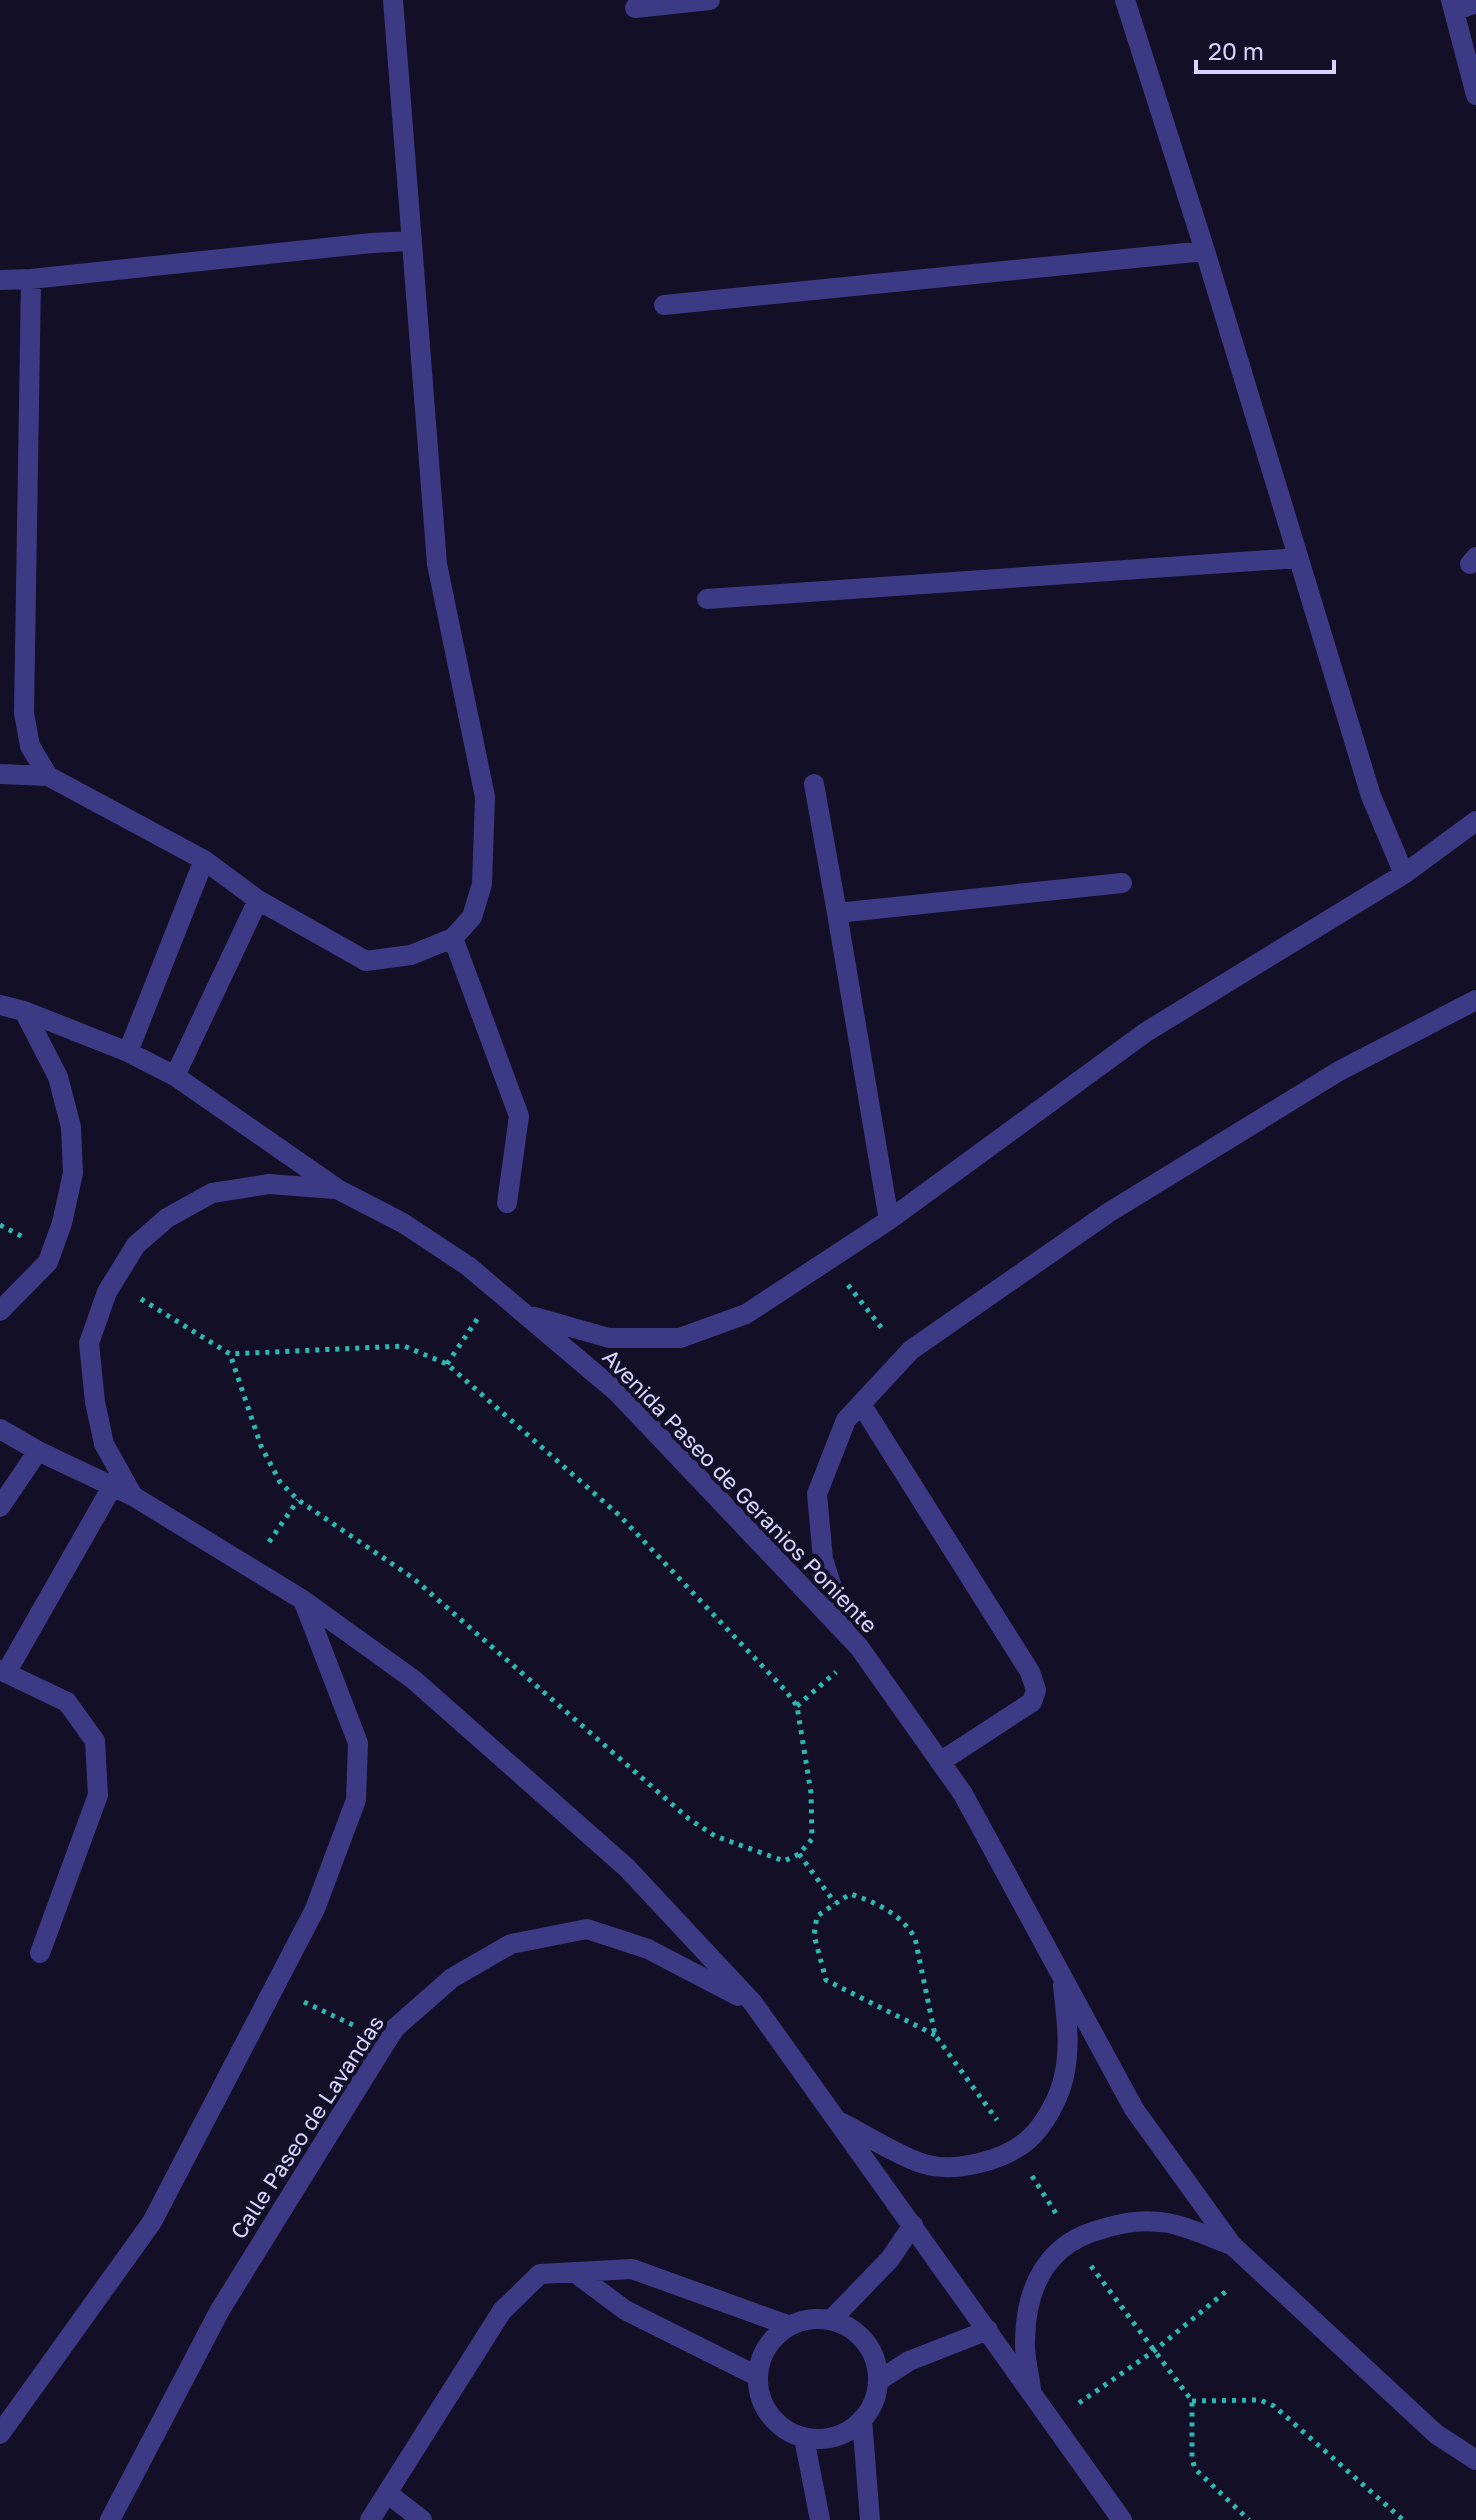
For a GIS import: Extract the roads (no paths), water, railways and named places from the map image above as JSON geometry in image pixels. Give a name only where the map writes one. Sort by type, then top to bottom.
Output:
[{"type":"street","points":[[0,774],[48,776],[204,860],[258,900],[366,961],[411,955],[453,938],[472,917],[482,884],[485,797],[437,564],[393,0]]},
{"type":"street","points":[[635,8],[710,0]]},
{"type":"street","points":[[1125,0],[1371,796],[1404,874]]},
{"type":"street","points":[[1476,3],[1452,6],[1476,95]]},
{"type":"street","points":[[0,280],[410,241]]},
{"type":"street","points":[[664,305],[1205,251]]},
{"type":"street","points":[[31,279],[24,713],[30,746],[48,776]]},
{"type":"street","points":[[707,599],[1298,558]]},
{"type":"street","points":[[814,784],[889,1220]]},
{"type":"street","points":[[527,1315],[609,1338],[680,1338],[746,1314],[889,1220],[1146,1032],[1404,874],[1476,821]]},
{"type":"street","points":[[128,1052],[204,860]]},
{"type":"street","points":[[837,913],[1122,883]]},
{"type":"street","points":[[175,1076],[258,900]]},
{"type":"street","points":[[453,938],[519,1116],[507,1203]]},
{"type":"street","points":[[853,1640],[823,1559],[817,1494],[846,1420],[904,1357],[1122,1204],[1339,1071],[1476,1000]]},
{"type":"street","name":"Avenida Paseo de Geranios Poniente","points":[[0,1005],[24,1011],[128,1052],[175,1076],[339,1190],[403,1223],[497,1288],[617,1392],[853,1640],[963,1794],[1134,2109],[1232,2245],[1436,2434],[1476,2460]]},
{"type":"street","points":[[0,1311],[48,1262],[62,1223],[73,1173],[71,1127],[58,1077],[24,1011]]},
{"type":"street","points":[[133,1496],[104,1444],[95,1402],[89,1343],[107,1292],[136,1245],[167,1218],[212,1193],[269,1184],[339,1190]]},
{"type":"street","points":[[861,1404],[1030,1672],[1036,1690],[1032,1702],[940,1762]]},
{"type":"street","points":[[0,1429],[38,1451],[133,1496],[303,1600],[414,1680],[627,1868],[753,2003],[1122,2520]]},
{"type":"street","points":[[0,1507],[38,1451]]},
{"type":"street","points":[[40,1953],[98,1795],[95,1741],[67,1702],[3,1672],[112,1487]]},
{"type":"street","points":[[0,2434],[152,2222],[315,1909],[356,1800],[358,1743],[303,1600]]},
{"type":"street","name":"Calle Paseo de Lavandas","points":[[110,2520],[220,2310],[386,2042],[395,2028],[452,1978],[511,1944],[587,1929],[648,1949],[753,2003]]},
{"type":"street","points":[[838,2121],[923,2164],[954,2169],[991,2159],[1027,2140],[1046,2117],[1064,2079],[1068,2042],[1063,1977]]},
{"type":"street","points":[[1032,2394],[1024,2342],[1028,2310],[1040,2272],[1056,2252],[1088,2232],[1133,2220],[1171,2223],[1232,2245]]},
{"type":"street","points":[[831,2320],[890,2259],[913,2225]]},
{"type":"street","points":[[370,2520],[502,2311],[540,2274],[632,2269],[790,2326]]},
{"type":"street","points":[[574,2272],[625,2310],[757,2376]]},
{"type":"street","points":[[810,2319],[831,2320],[850,2328],[865,2342],[875,2360],[878,2381],[874,2402],[862,2419],[846,2432],[825,2438],[804,2438],[785,2430],[770,2416],[760,2397],[757,2376],[762,2356],[773,2338],[790,2326],[810,2319]]},
{"type":"street","points":[[878,2381],[909,2361],[988,2330]]},
{"type":"street","points":[[862,2419],[870,2520]]},
{"type":"street","points":[[804,2438],[820,2520]]},
{"type":"street","points":[[387,2493],[422,2520]]}]
